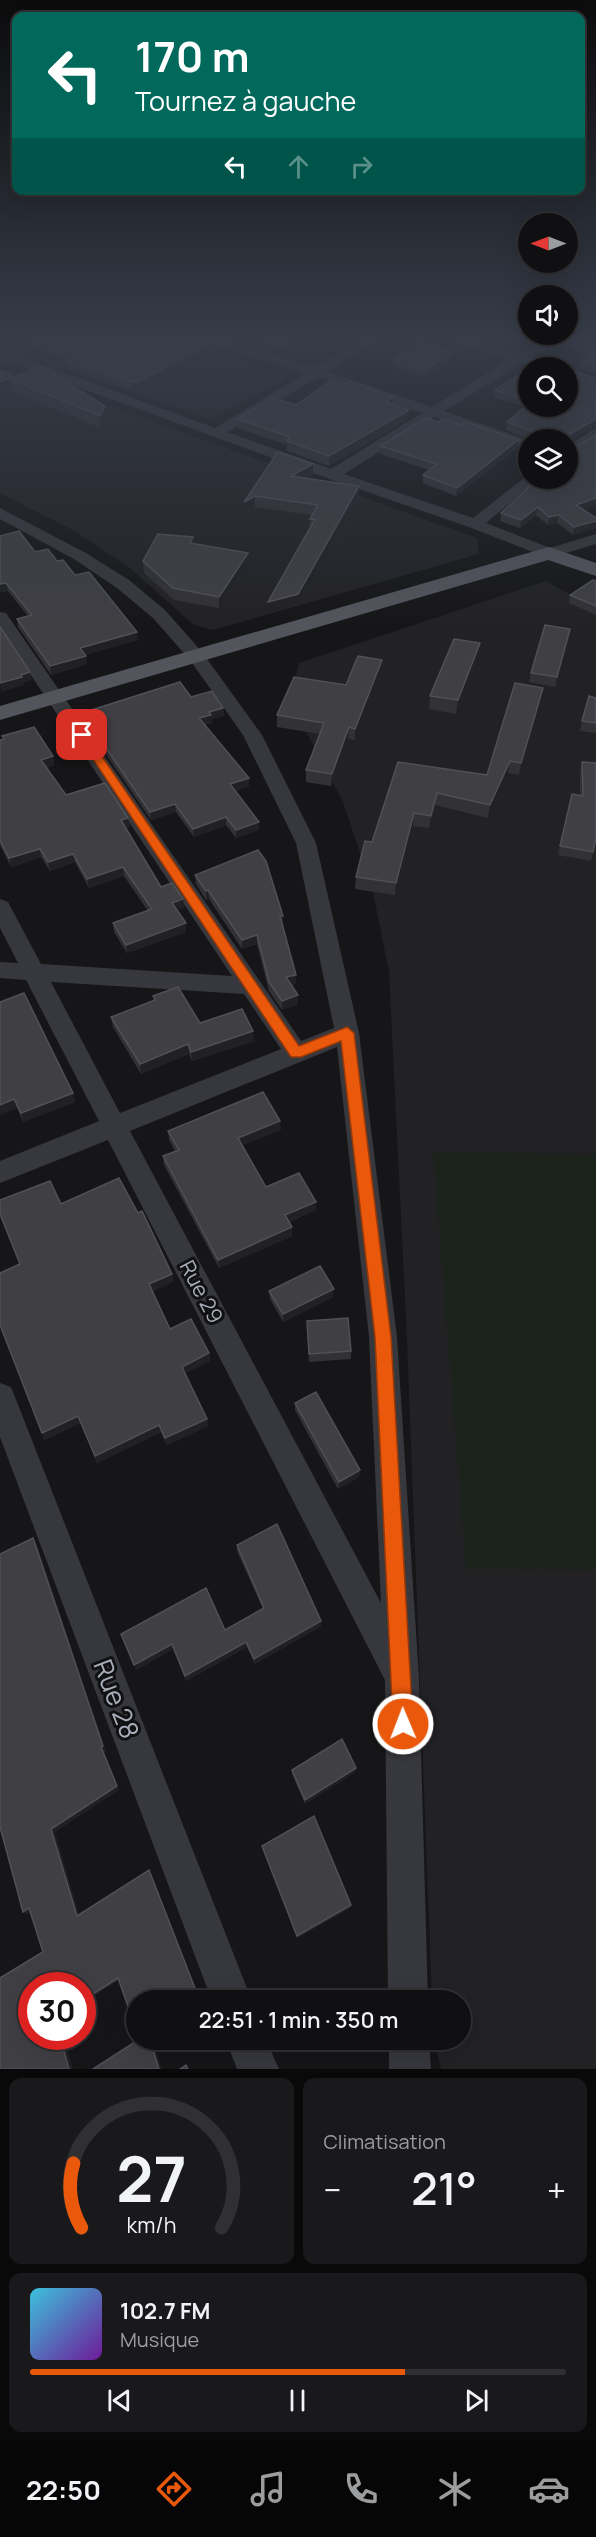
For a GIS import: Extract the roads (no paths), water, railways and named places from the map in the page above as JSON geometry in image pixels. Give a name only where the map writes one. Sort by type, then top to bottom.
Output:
[{"type":"main road","points":[[0,713],[549,553],[596,570]]},
{"type":"street","points":[[212,432],[475,524],[549,553],[596,539]]},
{"type":"street","points":[[332,475],[400,432]]},
{"type":"street","points":[[488,432],[518,442]]},
{"type":"street","points":[[596,432],[580,444],[596,453]]},
{"type":"street","points":[[475,524],[519,489]]},
{"type":"street","points":[[0,513],[80,556],[123,584],[159,614],[196,656],[252,735],[306,843],[347,1033],[383,1337],[402,1678],[408,1990]]},
{"type":"street","points":[[0,617],[56,696],[296,1053]]},
{"type":"street","name":"Rue 29","points":[[0,907],[402,1678]]},
{"type":"street","points":[[0,970],[251,986]]},
{"type":"street","points":[[0,1172],[347,1033]]},
{"type":"street","name":"Rue 28","points":[[0,1397],[228,1990]]},
{"type":"street","points":[[250,2050],[258,2069]]},
{"type":"street","points":[[409,2050],[410,2069]]}]
